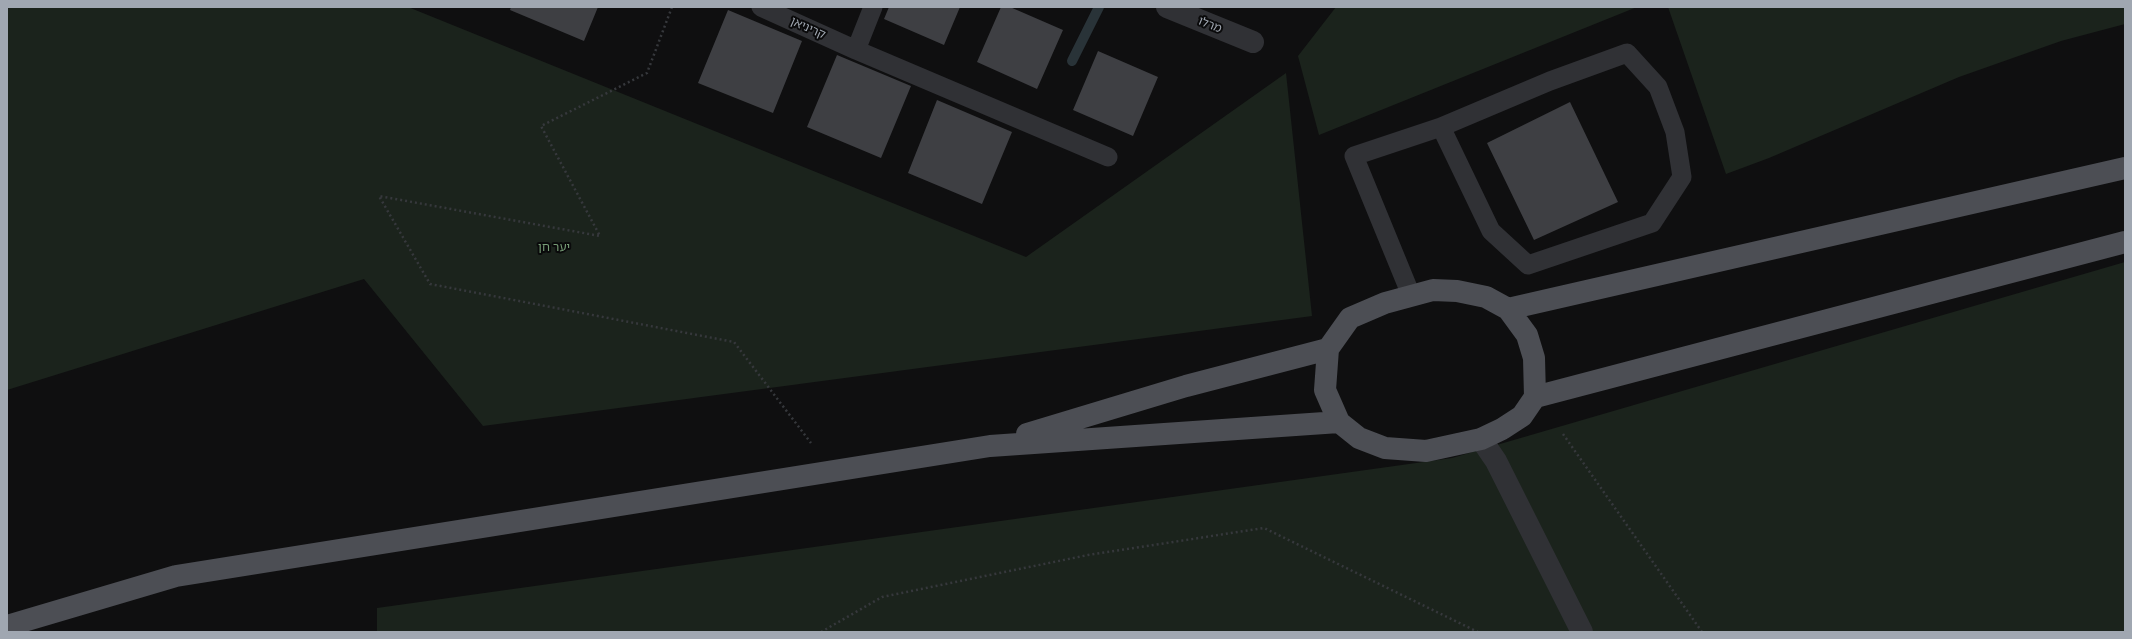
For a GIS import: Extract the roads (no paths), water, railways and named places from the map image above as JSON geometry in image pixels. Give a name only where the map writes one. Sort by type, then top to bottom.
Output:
[{"type":"main road","points":[[1508,309],[2125,168]]},
{"type":"main road","points":[[1535,397],[2125,242]]},
{"type":"main road","points":[[1433,290],[1457,291],[1486,297],[1508,309],[1527,334],[1534,358],[1535,397],[1522,416],[1502,429],[1481,439],[1426,452],[1385,448],[1359,438],[1339,422],[1325,390],[1328,348],[1350,318],[1411,295],[1433,290]]},
{"type":"main road","points":[[990,446],[1186,386],[1328,348]]},
{"type":"main road","points":[[7,626],[176,576],[990,446],[1339,422]]},
{"type":"street","name":"מרלו","points":[[1167,7],[1252,42]]},
{"type":"street","points":[[1481,439],[1496,461],[1582,632]]},
{"type":"lane","name":"קריניאן","points":[[761,7],[856,50],[1108,157]]},
{"type":"lane","points":[[856,50],[873,7]]},
{"type":"lane","points":[[1411,295],[1354,156],[1442,127],[1550,81],[1627,53],[1658,87],[1675,132],[1682,177],[1652,224],[1528,265],[1491,231],[1442,127]]},
{"type":"waterway","points":[[1072,61],[1099,7]]},
{"type":"park label","name":"יער חן","points":[[554,247]]}]
